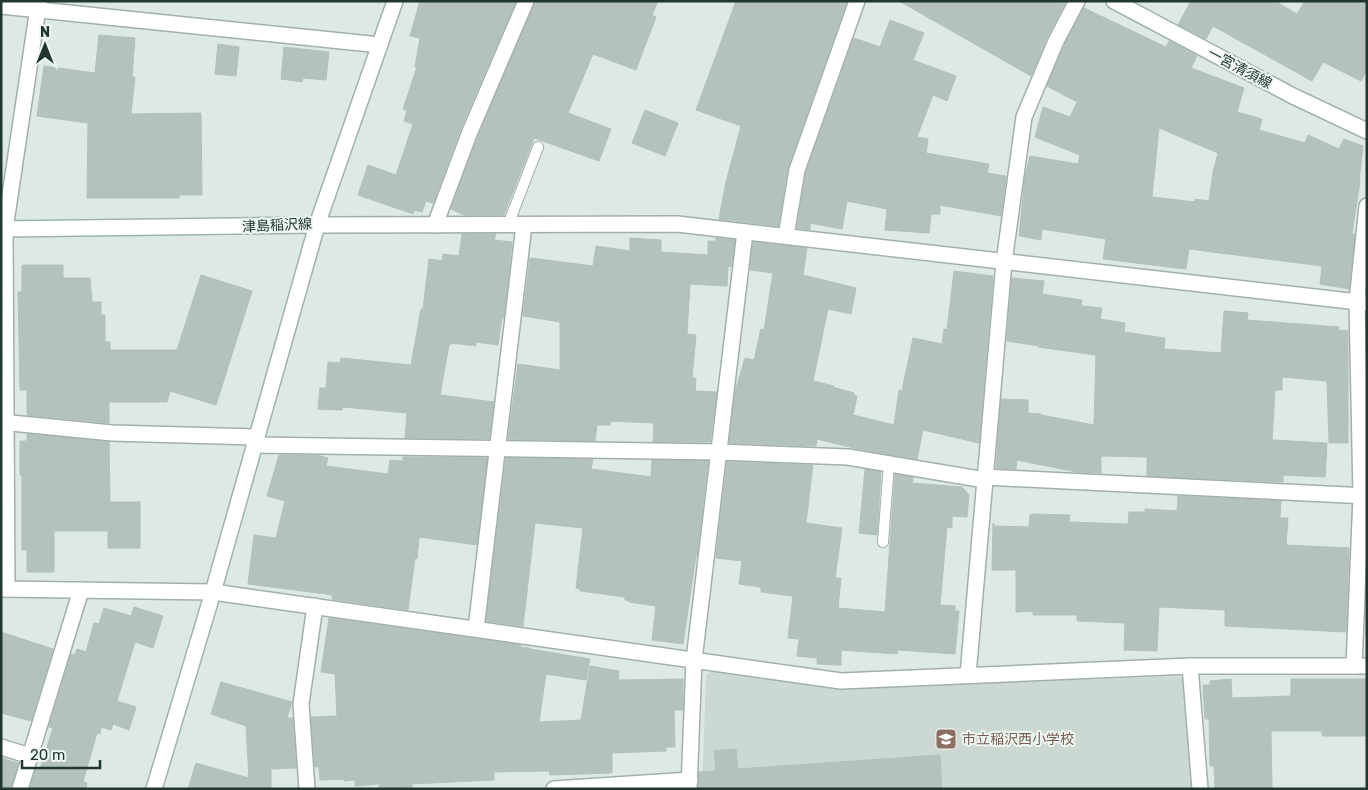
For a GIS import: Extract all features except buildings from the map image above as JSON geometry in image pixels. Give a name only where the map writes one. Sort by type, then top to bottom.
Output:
[{"type":"street","name":"津島稲沢線","points":[[3,229],[317,225],[395,1]]},
{"type":"street","points":[[435,225],[469,134],[526,1]]},
{"type":"street","points":[[786,236],[797,170],[857,1]]},
{"type":"street","points":[[968,676],[1004,262],[1024,117],[1056,41],[1077,1]]},
{"type":"street","name":"一宮清須線","points":[[1114,1],[1292,96],[1367,132]]},
{"type":"street","points":[[39,5],[3,229],[4,589],[213,592],[841,681],[1190,666],[1360,666],[1364,496],[1362,302],[1367,206]]},
{"type":"street","points":[[1,6],[39,5],[380,45]]},
{"type":"street","points":[[154,789],[213,592],[317,225],[677,224],[1362,302]]},
{"type":"street","points":[[476,629],[524,225]]},
{"type":"street","points":[[554,789],[690,784],[694,660],[745,232]]},
{"type":"street","points":[[4,422],[112,433],[256,441],[719,452],[848,457],[985,479],[1364,496]]},
{"type":"street","points":[[20,789],[81,590]]},
{"type":"street","points":[[307,789],[300,704],[315,606]]},
{"type":"street","points":[[1190,666],[1200,789]]},
{"type":"street","points":[[1,747],[30,756]]},
{"type":"lane","points":[[508,225],[538,147]]},
{"type":"lane","points":[[883,542],[889,464]]},
{"type":"shaded area","name":"市立稲沢西小学校","points":[[712,671],[843,689],[1180,676],[1185,682],[1192,789],[702,789],[706,675]]},
{"type":"place","name":"市立稲沢西小学校","points":[[946,739]]}]
